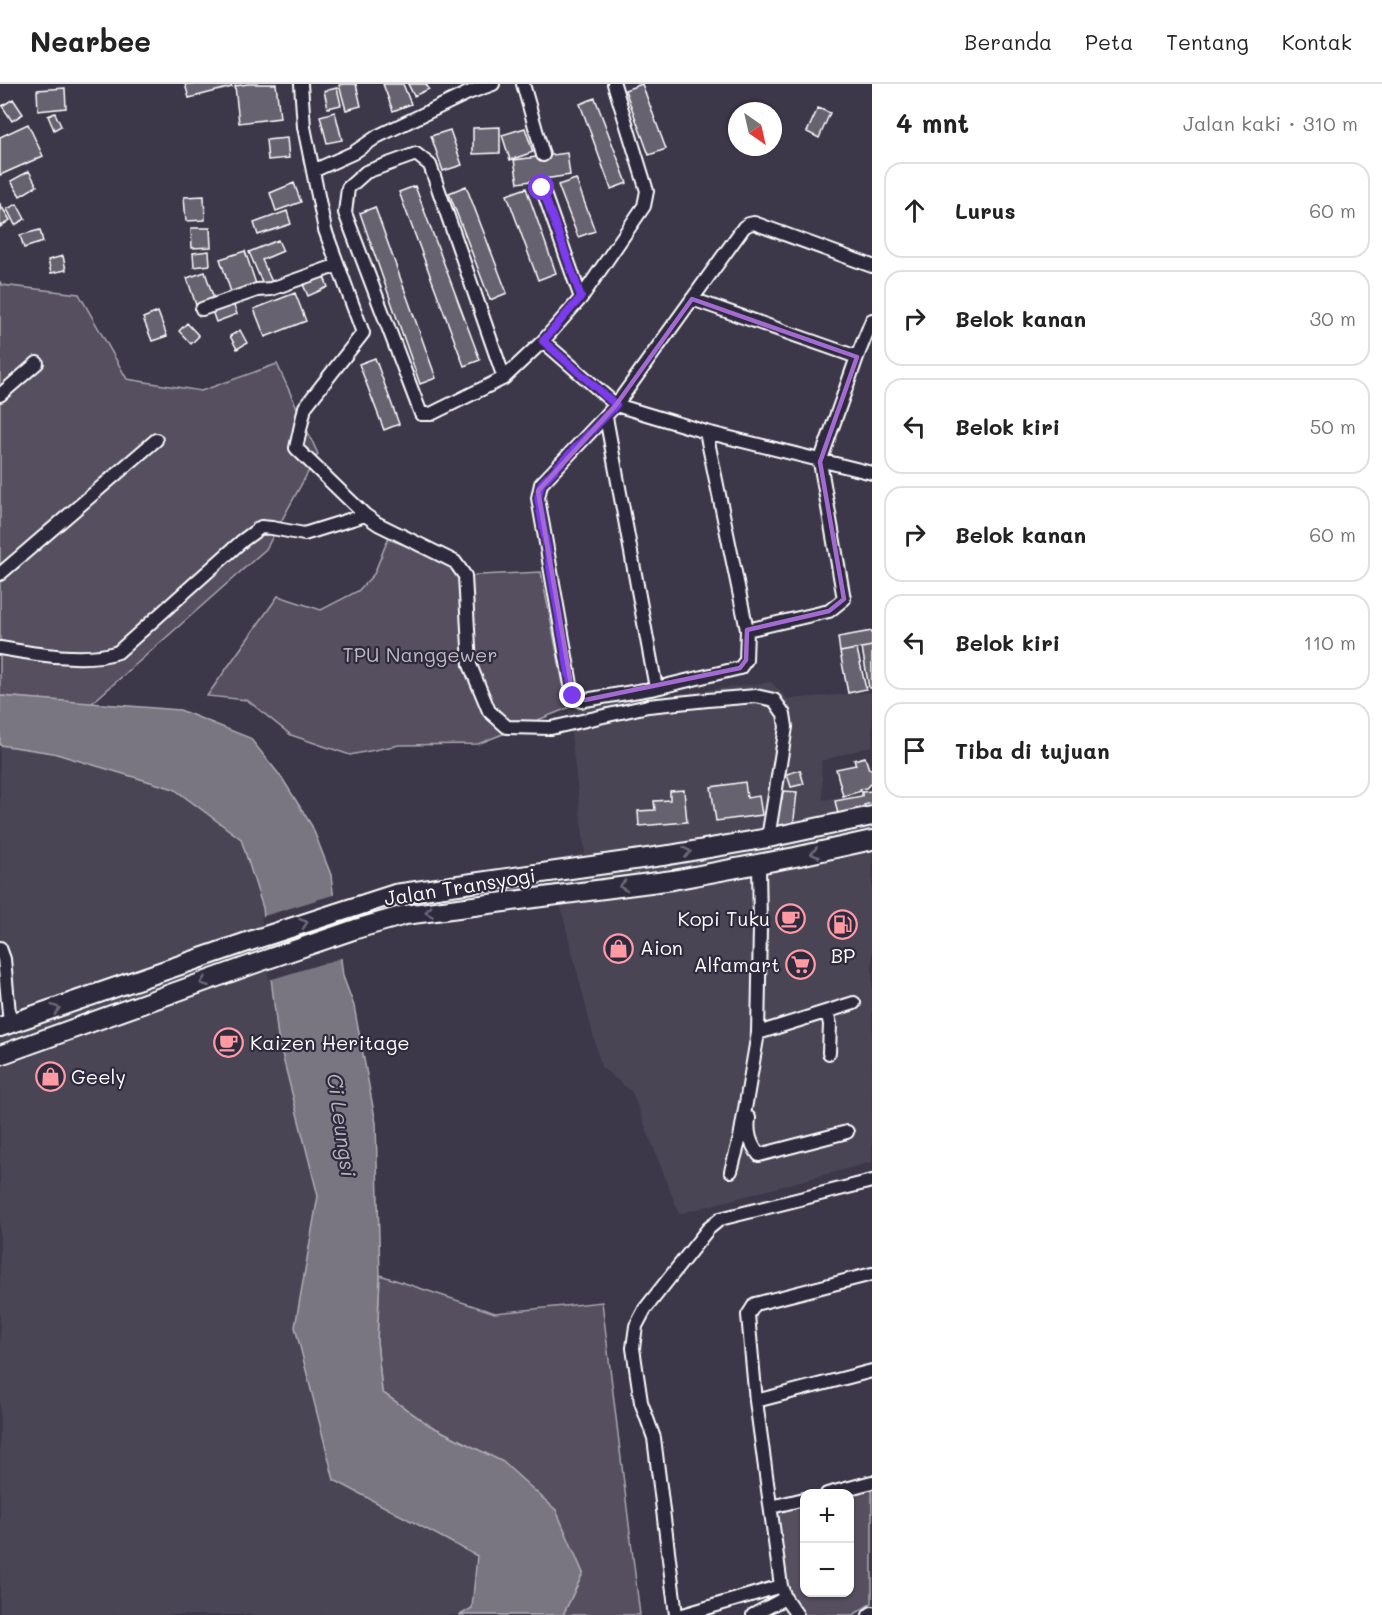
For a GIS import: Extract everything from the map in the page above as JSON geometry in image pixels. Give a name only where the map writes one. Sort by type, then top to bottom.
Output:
[{"type":"highway","name":"Jalan Transyogi","points":[[5,1026],[253,940],[395,894],[669,855],[768,838],[872,816]]},
{"type":"highway","name":"Jalan Transyogi","points":[[0,1055],[356,929],[423,912],[673,880],[872,840]]},
{"type":"street","points":[[301,84],[304,127],[325,230],[363,333],[305,407],[296,448],[365,516],[454,562],[465,576],[470,665],[489,711],[507,727],[551,728],[648,706],[756,696],[774,700],[784,714],[786,727],[768,838]]},
{"type":"street","points":[[313,171],[352,153],[378,136],[466,88],[493,84]]},
{"type":"street","points":[[523,84],[543,155]]},
{"type":"street","points":[[504,378],[430,165],[416,154],[366,172],[348,188],[345,213],[421,414],[431,414],[504,378],[543,341],[581,297],[644,206],[647,191],[614,84]]},
{"type":"street","points":[[542,188],[581,297]]},
{"type":"street","points":[[706,432],[747,630],[746,660],[740,668],[656,688],[581,701],[573,696],[538,498],[541,484],[616,405],[744,227],[754,223],[872,266]]},
{"type":"street","points":[[202,309],[257,290],[271,289],[338,265]]},
{"type":"street","points":[[692,299],[857,357]]},
{"type":"street","points":[[747,630],[829,611],[844,599],[820,462],[872,320]]},
{"type":"street","points":[[543,341],[616,405],[706,432],[872,473]]},
{"type":"street","points":[[0,395],[37,363]]},
{"type":"street","points":[[606,417],[656,688]]},
{"type":"street","points":[[0,574],[156,440]]},
{"type":"street","points":[[0,648],[34,654],[94,657],[118,652],[242,541],[261,527],[304,534],[365,516]]},
{"type":"street","points":[[759,864],[763,1040],[748,1129],[752,1144],[759,1155],[847,1132]]},
{"type":"street","points":[[0,948],[4,958],[5,1026]]},
{"type":"street","points":[[763,1031],[854,1003]]},
{"type":"street","points":[[827,1012],[830,1024],[829,1053]]},
{"type":"street","points":[[731,1171],[763,1031]]},
{"type":"street","points":[[676,1615],[654,1438],[641,1402],[633,1348],[636,1326],[645,1309],[708,1229],[720,1219],[872,1180]]},
{"type":"street","points":[[797,1615],[783,1592],[756,1401],[748,1315],[755,1304],[872,1274]]},
{"type":"street","points":[[756,1401],[872,1371]]},
{"type":"street","points":[[846,1489],[872,1482]]},
{"type":"street","points":[[771,1507],[800,1500]]},
{"type":"street","points":[[682,1615],[783,1592]]},
{"type":"street","points":[[753,1615],[783,1592]]},
{"type":"highlighted area","points":[[692,299],[857,357],[820,462],[844,599],[829,611],[747,630],[746,660],[740,668],[585,700],[573,696],[538,491],[616,405]]},
{"type":"shaded area","points":[[771,682],[788,699],[872,692],[872,746],[821,761],[823,800],[872,791],[872,1162],[679,1214],[632,1092],[601,1067],[549,860],[585,854],[568,708]]},
{"type":"shaded area","points":[[0,744],[53,753],[175,789],[241,839],[263,908],[278,1038],[318,1196],[295,1327],[333,1479],[477,1556],[472,1608],[460,1615],[0,1615]]},
{"type":"green space","points":[[0,282],[2,285],[79,294],[127,379],[201,391],[277,364],[318,454],[266,549],[91,704],[0,696]]},
{"type":"green space","name":"TPU Nanggewer","points":[[388,539],[439,558],[466,578],[479,575],[541,572],[568,708],[478,744],[399,745],[350,755],[291,735],[247,700],[207,696],[278,596],[321,610],[358,591],[374,574]]},
{"type":"green space","points":[[380,1275],[495,1313],[602,1302],[640,1615],[563,1615],[583,1573],[503,1462],[429,1425],[382,1392],[377,1341]]},
{"type":"green space","points":[[872,1485],[872,1603],[853,1615],[800,1615],[789,1600],[777,1512],[800,1503],[800,1597],[854,1597],[854,1492]]},
{"type":"water","name":"Ci Leungsi","points":[[0,696],[180,710],[250,738],[282,778],[312,826],[331,875],[343,976],[354,1006],[376,1123],[380,1275],[377,1341],[382,1392],[429,1425],[503,1462],[556,1510],[583,1573],[563,1615],[460,1615],[472,1608],[477,1556],[334,1480],[295,1327],[318,1196],[278,1038],[263,908],[241,839],[174,789],[53,753],[0,745]]},
{"type":"pier","points":[[336,894],[340,923],[265,946],[261,917]]},
{"type":"pier","points":[[340,927],[344,957],[269,980],[265,950]]},
{"type":"building","points":[[185,84],[231,84],[232,87],[189,98]]},
{"type":"building","points":[[276,84],[280,118],[239,123],[235,86]]},
{"type":"building","points":[[356,84],[361,106],[346,110],[339,85]]},
{"type":"building","points":[[383,84],[403,84],[411,104],[393,111]]},
{"type":"building","points":[[408,84],[426,84],[429,89],[414,96]]},
{"type":"building","points":[[642,84],[666,149],[649,155],[625,90]]},
{"type":"building","points":[[65,88],[66,108],[38,111],[37,90]]},
{"type":"building","points":[[337,88],[341,105],[328,108],[324,91]]},
{"type":"building","points":[[595,98],[627,183],[611,189],[580,104]]},
{"type":"building","points":[[13,99],[23,114],[12,121],[2,106]]},
{"type":"building","points":[[818,108],[830,113],[819,138],[807,132]]},
{"type":"building","points":[[335,112],[342,140],[327,143],[320,116]]},
{"type":"building","points":[[55,113],[61,126],[54,130],[48,116]]},
{"type":"building","points":[[28,124],[43,156],[0,175],[0,137]]},
{"type":"building","points":[[500,127],[500,153],[473,154],[473,128]]},
{"type":"building","points":[[525,128],[533,152],[510,160],[502,135]]},
{"type":"building","points":[[450,130],[462,165],[443,171],[431,136]]},
{"type":"building","points":[[287,138],[289,158],[268,160],[266,140]]},
{"type":"building","points":[[567,153],[570,175],[518,183],[514,160]]},
{"type":"building","points":[[29,171],[37,186],[20,196],[11,181]]},
{"type":"building","points":[[576,179],[595,231],[578,237],[558,185]]},
{"type":"building","points":[[294,183],[301,202],[276,211],[270,193]]},
{"type":"building","points":[[415,186],[480,360],[464,366],[399,192]]},
{"type":"building","points":[[466,186],[507,293],[490,300],[449,193]]},
{"type":"building","points":[[526,188],[556,273],[538,280],[507,195]]},
{"type":"building","points":[[204,196],[205,220],[186,221],[184,197]]},
{"type":"building","points":[[0,204],[10,220],[0,227]]},
{"type":"building","points":[[17,204],[25,219],[15,225],[7,209]]},
{"type":"building","points":[[375,207],[436,378],[420,384],[360,213]]},
{"type":"building","points":[[287,211],[291,224],[258,235],[254,223]]},
{"type":"building","points":[[191,228],[210,228],[211,247],[192,248]]},
{"type":"building","points":[[40,230],[43,242],[24,248],[20,235]]},
{"type":"building","points":[[278,240],[283,251],[262,260],[273,284],[264,287],[249,252]]},
{"type":"building","points":[[209,251],[210,265],[194,267],[193,253]]},
{"type":"building","points":[[245,251],[257,287],[232,295],[220,259]]},
{"type":"building","points":[[63,256],[66,270],[51,273],[48,260]]},
{"type":"building","points":[[205,272],[214,299],[196,305],[187,278]]},
{"type":"building","points":[[323,274],[328,287],[308,296],[302,282]]},
{"type":"building","points":[[295,293],[306,321],[265,337],[254,309]]},
{"type":"building","points":[[233,303],[237,314],[216,322],[212,311]]},
{"type":"building","points":[[158,312],[167,336],[152,341],[143,318]]},
{"type":"building","points":[[187,323],[199,336],[191,344],[179,331]]},
{"type":"building","points":[[240,330],[247,343],[237,349],[230,336]]},
{"type":"building","points":[[375,358],[399,424],[384,430],[359,364]]},
{"type":"building","points":[[872,631],[872,646],[840,652],[838,637]]},
{"type":"building","points":[[872,646],[872,688],[869,688],[862,648]]},
{"type":"building","points":[[857,649],[866,689],[848,693],[840,652]]},
{"type":"building","points":[[865,757],[869,769],[872,769],[872,782],[866,788],[860,789],[861,791],[843,796],[836,769],[856,765],[854,760]]},
{"type":"building","points":[[800,770],[804,784],[791,787],[787,774]]},
{"type":"building","points":[[745,782],[747,798],[759,796],[762,815],[716,821],[711,787]]},
{"type":"building","points":[[684,790],[687,822],[639,826],[638,811],[655,810],[654,801],[670,800],[670,791]]},
{"type":"building","points":[[783,791],[797,792],[793,828],[775,826],[778,799],[782,799]]},
{"type":"building","points":[[872,791],[872,803],[864,805],[865,808],[838,814],[835,801],[862,796],[862,792]]},
{"type":"place","name":"Kopi Tuku","points":[[791,919]]},
{"type":"place","name":"BP","points":[[843,925]]},
{"type":"place","name":"Aion","points":[[619,948]]},
{"type":"place","name":"Alfamart","points":[[801,965]]},
{"type":"place","name":"Kaizen Heritage","points":[[229,1043]]},
{"type":"place","name":"Geely","points":[[50,1077]]},
{"type":"route","points":[[542,188],[581,297],[543,341],[616,405],[541,484],[538,491],[573,696]]}]
